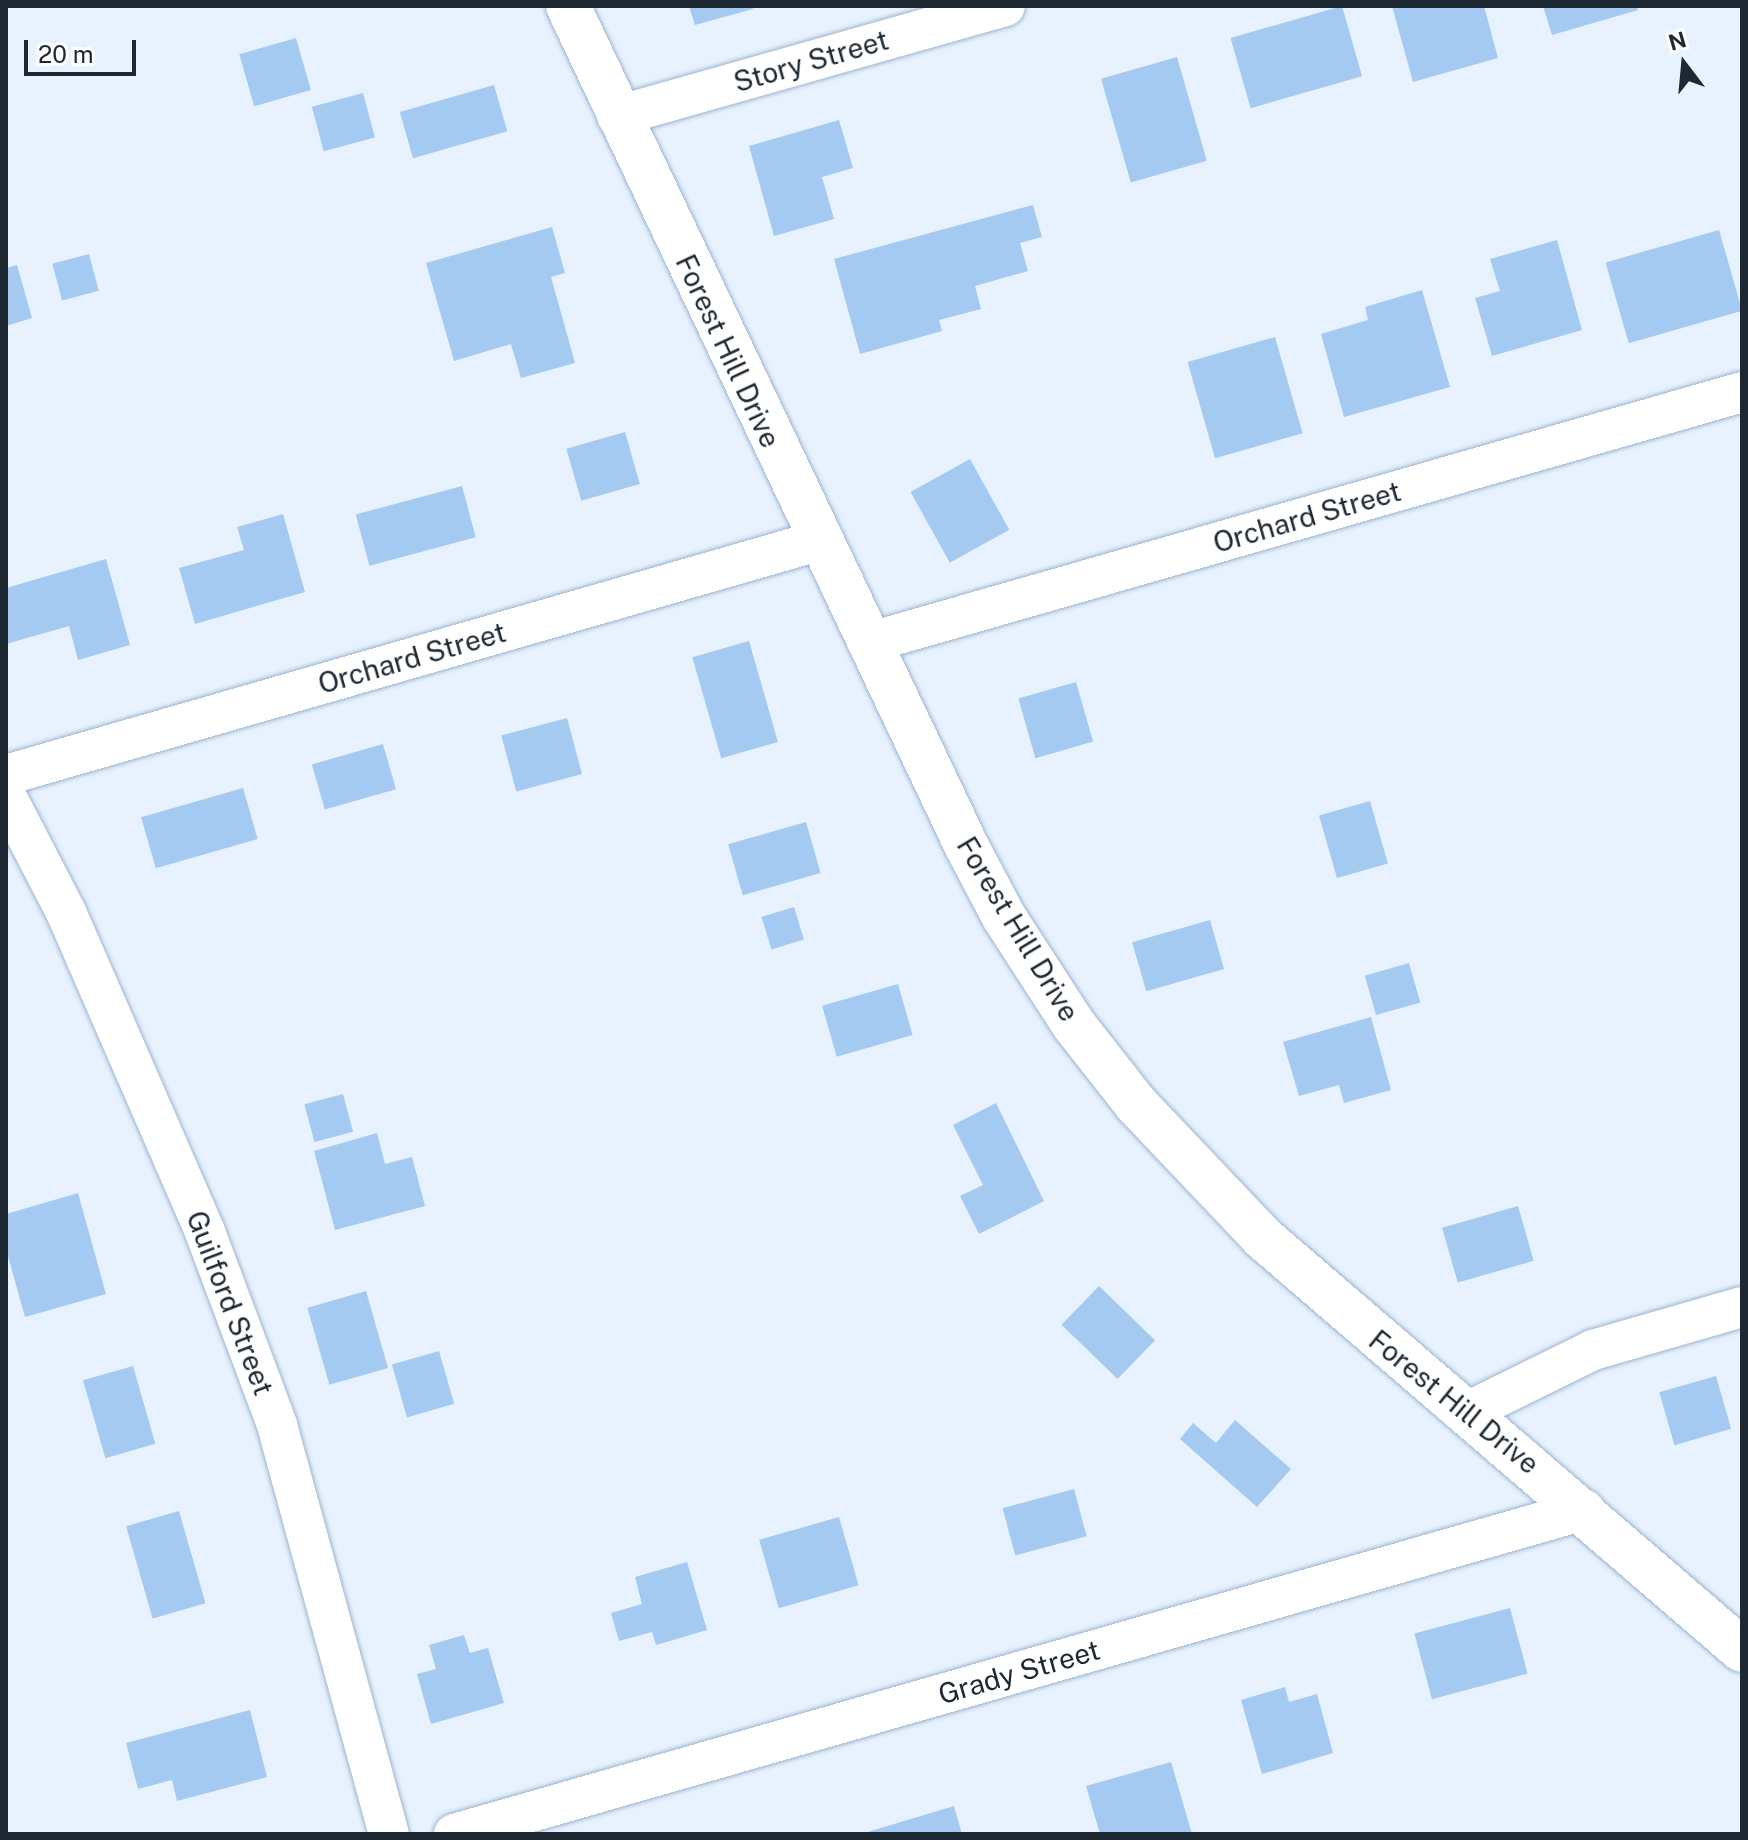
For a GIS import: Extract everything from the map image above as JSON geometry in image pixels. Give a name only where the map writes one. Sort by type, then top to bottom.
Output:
[{"type":"street","name":"Forest Hill Drive","points":[[568,6],[818,541],[871,642],[979,869],[1074,1025],[1175,1148],[1262,1237],[1584,1510],[1742,1650]]},
{"type":"street","name":"Story Street","points":[[617,116],[1005,6]]},
{"type":"street","name":"Orchard Street","points":[[871,642],[1742,392]]},
{"type":"street","name":"Orchard Street","points":[[6,775],[818,541]]},
{"type":"street","name":"Guilford Street","points":[[6,796],[66,912],[205,1232],[277,1425],[389,1834]]},
{"type":"street","points":[[1467,1412],[1593,1350],[1742,1307]]},
{"type":"street","name":"Grady Street","points":[[454,1834],[1584,1510]]},
{"type":"building","points":[[689,6],[752,6],[753,9],[695,25]]},
{"type":"building","points":[[1342,6],[1362,76],[1251,108],[1230,38]]},
{"type":"building","points":[[1392,6],[1484,6],[1498,58],[1413,82]]},
{"type":"building","points":[[1543,6],[1637,6],[1638,10],[1552,35]]},
{"type":"building","points":[[296,38],[311,90],[254,106],[239,54]]},
{"type":"building","points":[[1177,57],[1207,161],[1131,183],[1101,79]]},
{"type":"building","points":[[494,85],[507,131],[413,158],[400,112]]},
{"type":"building","points":[[363,93],[375,137],[324,151],[312,107]]},
{"type":"building","points":[[839,120],[853,168],[822,177],[834,219],[774,236],[749,146]]},
{"type":"building","points":[[1033,205],[1042,237],[1020,243],[1028,271],[975,286],[981,309],[939,320],[942,331],[860,354],[834,259]]},
{"type":"building","points":[[552,227],[565,273],[551,277],[575,363],[521,378],[511,344],[454,361],[426,263]]},
{"type":"building","points":[[1719,230],[1742,311],[1629,343],[1606,263]]},
{"type":"building","points":[[1557,240],[1582,330],[1492,356],[1475,298],[1500,291],[1490,259]]},
{"type":"building","points":[[89,254],[99,291],[62,301],[52,264]]},
{"type":"building","points":[[17,265],[32,318],[6,326],[6,268]]},
{"type":"building","points":[[1422,290],[1450,387],[1344,417],[1321,334],[1368,320],[1365,307]]},
{"type":"building","points":[[1275,337],[1303,433],[1215,458],[1188,362]]},
{"type":"building","points":[[625,432],[640,484],[581,501],[566,449]]},
{"type":"building","points":[[970,459],[1009,530],[950,563],[911,492]]},
{"type":"building","points":[[462,486],[476,537],[369,566],[356,514]]},
{"type":"building","points":[[283,514],[305,592],[195,624],[179,568],[244,550],[237,527]]},
{"type":"building","points":[[106,559],[130,645],[78,660],[69,626],[6,644],[6,588]]},
{"type":"building","points":[[749,641],[778,742],[721,758],[692,657]]},
{"type":"building","points":[[1076,682],[1093,742],[1035,758],[1018,699]]},
{"type":"building","points":[[567,718],[582,774],[516,792],[501,736]]},
{"type":"building","points":[[383,744],[396,789],[325,810],[312,764]]},
{"type":"building","points":[[243,788],[258,839],[156,868],[141,817]]},
{"type":"building","points":[[1370,801],[1388,863],[1337,878],[1319,816]]},
{"type":"building","points":[[806,822],[821,873],[743,895],[728,844]]},
{"type":"building","points":[[794,907],[804,940],[771,949],[761,917]]},
{"type":"building","points":[[1210,920],[1224,969],[1146,991],[1132,942]]},
{"type":"building","points":[[1409,963],[1420,1002],[1376,1015],[1365,976]]},
{"type":"building","points":[[898,984],[913,1035],[837,1057],[822,1006]]},
{"type":"building","points":[[1371,1017],[1391,1090],[1344,1103],[1339,1085],[1299,1096],[1283,1042]]},
{"type":"building","points":[[343,1094],[353,1132],[314,1142],[304,1104]]},
{"type":"building","points":[[996,1103],[1044,1201],[979,1234],[960,1196],[983,1185],[953,1125]]},
{"type":"building","points":[[377,1133],[385,1164],[412,1157],[425,1206],[335,1230],[314,1151]]},
{"type":"building","points":[[78,1193],[106,1294],[25,1317],[6,1249],[6,1214]]},
{"type":"building","points":[[1518,1206],[1534,1261],[1458,1283],[1442,1228]]},
{"type":"building","points":[[1099,1286],[1155,1340],[1118,1379],[1061,1325]]},
{"type":"building","points":[[366,1291],[388,1368],[329,1385],[307,1308]]},
{"type":"building","points":[[439,1351],[454,1404],[407,1417],[392,1365]]},
{"type":"building","points":[[133,1366],[155,1444],[105,1458],[83,1380]]},
{"type":"building","points":[[1716,1376],[1731,1429],[1674,1445],[1659,1392]]},
{"type":"building","points":[[1235,1420],[1291,1469],[1257,1507],[1180,1439],[1193,1423],[1216,1443]]},
{"type":"building","points":[[1074,1489],[1087,1536],[1015,1555],[1003,1508]]},
{"type":"building","points":[[179,1511],[205,1603],[153,1618],[126,1526]]},
{"type":"building","points":[[839,1517],[859,1585],[779,1608],[759,1540]]},
{"type":"building","points":[[687,1562],[707,1630],[656,1645],[652,1632],[619,1641],[611,1613],[642,1604],[635,1577]]},
{"type":"building","points":[[1510,1608],[1528,1674],[1432,1699],[1414,1634]]},
{"type":"building","points":[[464,1635],[470,1653],[488,1648],[504,1703],[431,1724],[417,1674],[436,1669],[429,1645]]},
{"type":"building","points":[[1285,1687],[1289,1702],[1317,1694],[1333,1753],[1262,1774],[1241,1700]]},
{"type":"building","points":[[250,1710],[267,1777],[177,1801],[172,1780],[138,1789],[126,1743]]},
{"type":"building","points":[[1171,1762],[1192,1834],[1100,1834],[1086,1786]]},
{"type":"building","points":[[954,1806],[962,1834],[864,1833]]}]
